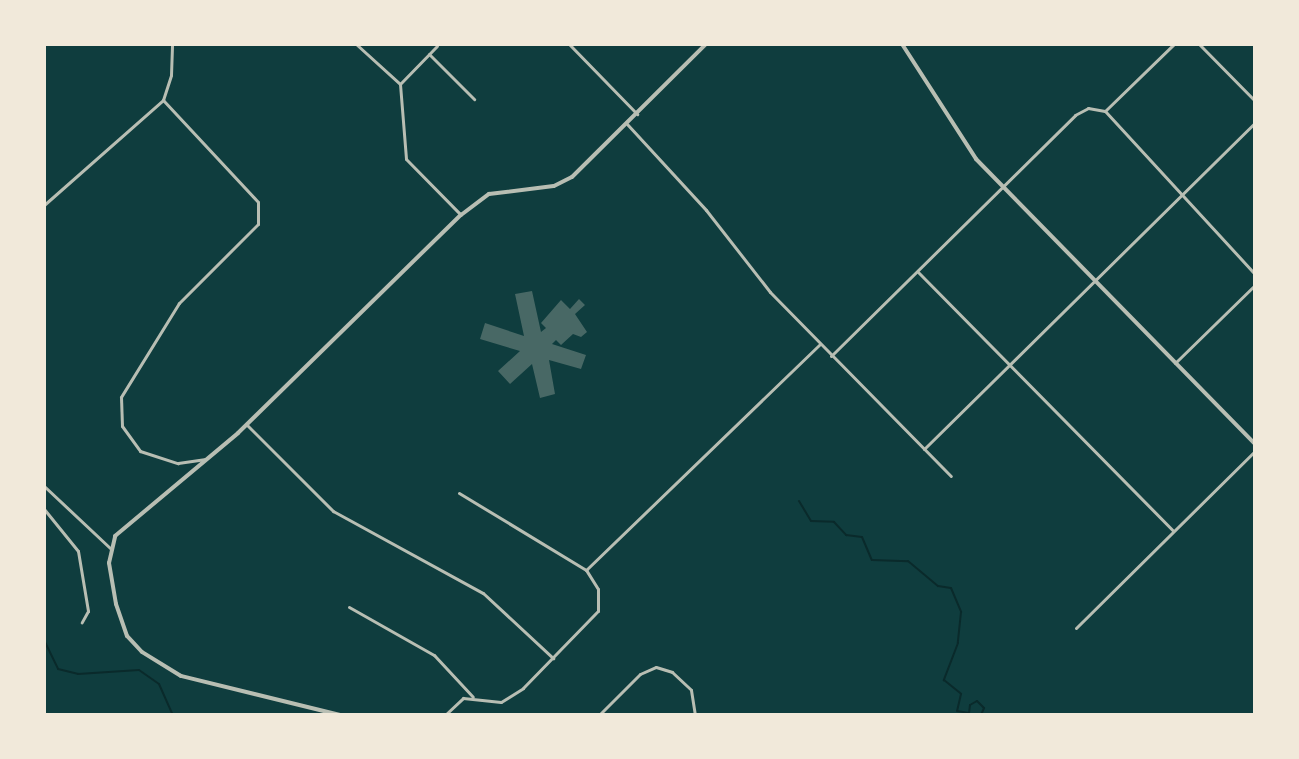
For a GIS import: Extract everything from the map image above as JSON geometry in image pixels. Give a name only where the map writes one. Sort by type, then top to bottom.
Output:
[{"type":"street","points":[[44,205],[163,100],[171,75],[172,44]]},
{"type":"street","points":[[356,44],[400,84],[406,159],[461,215]]},
{"type":"street","points":[[569,44],[637,114]]},
{"type":"street","points":[[340,715],[194,680],[151,658],[127,636],[120,621],[111,549],[124,523],[210,458],[461,215],[501,190],[562,183],[627,124],[706,44]]},
{"type":"street","points":[[902,44],[954,132],[1003,187],[1255,444]]},
{"type":"street","points":[[1105,111],[1174,44]]},
{"type":"street","points":[[1199,44],[1255,101]]},
{"type":"street","points":[[400,84],[437,46]]},
{"type":"street","points":[[429,54],[474,99]]},
{"type":"street","points":[[163,100],[258,202],[261,217],[179,303],[127,384],[120,414],[127,437],[151,458],[178,463],[210,458]]},
{"type":"street","points":[[831,356],[1082,110],[1105,111],[1255,274]]},
{"type":"street","points":[[924,449],[1255,123]]},
{"type":"street","points":[[627,124],[831,356],[951,476]]},
{"type":"street","points":[[917,271],[1173,531]]},
{"type":"street","points":[[1175,363],[1255,285]]},
{"type":"street","points":[[586,570],[820,344]]},
{"type":"street","points":[[246,424],[333,511],[493,599],[553,658]]},
{"type":"street","points":[[1076,628],[1255,451]]},
{"type":"street","points":[[44,486],[111,549]]},
{"type":"street","points":[[445,715],[457,702],[473,697],[495,702],[509,698],[553,658],[600,605],[598,589],[586,570],[459,493]]},
{"type":"street","points":[[44,509],[78,551],[88,611],[82,622]]},
{"type":"street","points":[[349,607],[434,655],[473,697]]},
{"type":"street","points":[[599,715],[640,674],[656,667],[672,672],[691,690],[695,715]]},
{"type":"building","points":[[532,291],[541,332],[546,328],[541,323],[561,300],[570,309],[579,299],[585,305],[575,314],[587,332],[581,337],[573,334],[561,345],[556,340],[552,344],[586,355],[581,369],[549,360],[555,394],[540,398],[532,364],[510,384],[498,371],[520,351],[480,339],[485,323],[524,336],[515,294]]},
{"type":"waterway","points":[[799,501],[811,521],[834,522],[846,535],[862,537],[872,560],[908,561],[938,586],[951,588],[961,612],[958,643],[944,680],[961,694],[957,711],[969,713],[970,705],[977,701],[984,708],[981,715]]},
{"type":"waterway","points":[[44,640],[58,669],[78,674],[139,670],[159,684],[173,715]]}]
